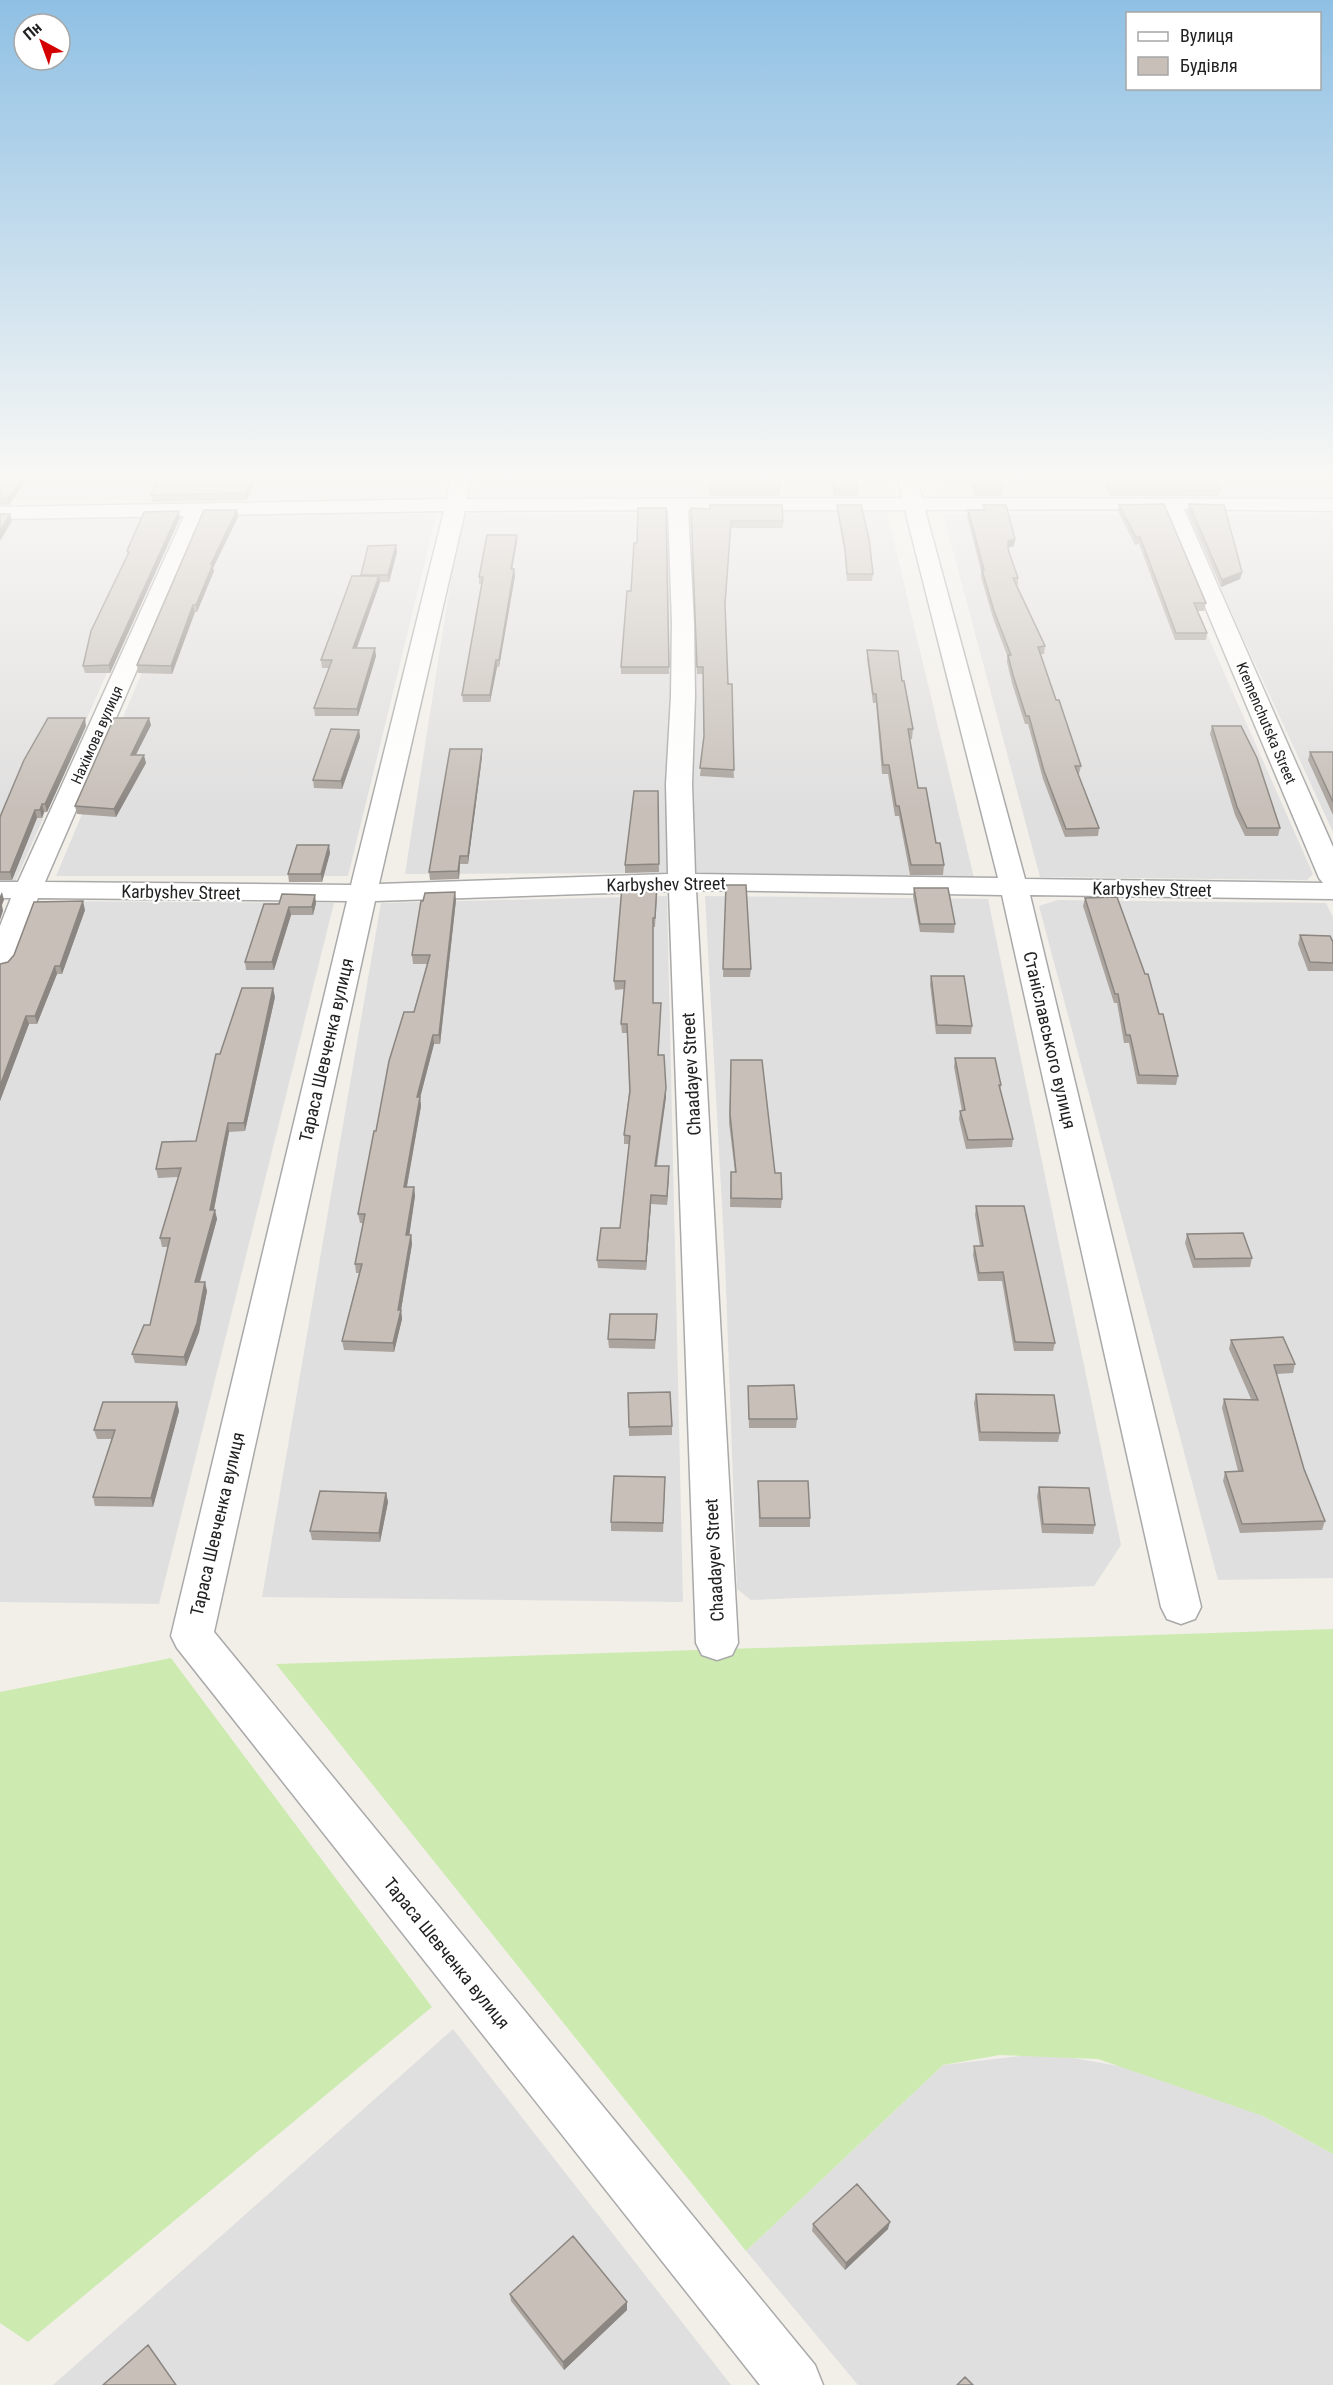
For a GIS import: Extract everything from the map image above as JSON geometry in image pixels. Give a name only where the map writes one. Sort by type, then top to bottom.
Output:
[{"type":"street","name":"Нахімова вулиця","points":[[0,962],[28,890],[163,586]]},
{"type":"street","name":"Тараса Шевченка вулиця","points":[[435,586],[192,1636],[795,2385]]},
{"type":"street","name":"Chaadayev Street","points":[[681,586],[683,696],[679,784],[682,882],[717,1643]]},
{"type":"street","name":"Станіславського вулиця","points":[[936,586],[1014,887],[1181,1607]]},
{"type":"street","name":"Kremenchutska Street","points":[[1207,586],[1333,878]]},
{"type":"street","name":"Karbyshev Street","points":[[0,890],[363,893],[682,882],[1333,891]]},
{"type":"shaded area","points":[[0,586],[145,586],[15,882],[0,882]]},
{"type":"shaded area","points":[[178,586],[419,586],[348,876],[56,876]]},
{"type":"shaded area","points":[[450,586],[672,586],[667,873],[405,874]]},
{"type":"shaded area","points":[[689,586],[905,586],[974,878],[690,875],[695,713]]},
{"type":"shaded area","points":[[963,586],[1186,586],[1313,874],[1307,880],[1040,877]]},
{"type":"shaded area","points":[[1220,586],[1333,586],[1333,832]]},
{"type":"shaded area","points":[[667,896],[683,1602],[262,1597],[381,903]]},
{"type":"shaded area","points":[[705,896],[988,899],[1121,1545],[1094,1586],[751,1600],[737,1589],[725,1261]]},
{"type":"shaded area","points":[[1058,900],[1326,903],[1333,917],[1333,1578],[1218,1580],[1039,906]]},
{"type":"shaded area","points":[[46,901],[334,903],[159,1604],[0,1602],[0,1018]]},
{"type":"shaded area","points":[[453,2029],[731,2385],[53,2385],[273,2190]]},
{"type":"shaded area","points":[[1046,2053],[1196,2080],[1333,2154],[1333,2385],[858,2385],[746,2251],[943,2065]]},
{"type":"green space","points":[[1333,1629],[1333,2154],[1263,2116],[1098,2059],[1000,2055],[943,2065],[746,2251],[276,1664]]},
{"type":"green space","points":[[171,1658],[432,2007],[28,2342],[0,2323],[0,1692]]},
{"type":"building","points":[[113,586],[145,586],[109,665],[83,666],[91,631]]},
{"type":"building","points":[[171,586],[204,586],[196,605],[193,605],[171,666],[137,665]]},
{"type":"building","points":[[348,586],[375,586],[353,648],[375,648],[357,709],[314,708],[332,660],[321,660]]},
{"type":"building","points":[[481,586],[511,586],[499,660],[496,660],[490,695],[462,695]]},
{"type":"building","points":[[631,586],[667,586],[669,667],[621,667],[627,591],[631,591]]},
{"type":"building","points":[[694,586],[726,586],[728,684],[732,684],[734,770],[700,768],[704,736],[703,667],[697,667]]},
{"type":"building","points":[[987,586],[1017,586],[1045,646],[1038,647],[1056,700],[1059,700],[1081,766],[1075,766],[1099,828],[1066,829],[1044,771],[1029,716],[1026,716],[1013,675],[1008,655],[1011,655]]},
{"type":"building","points":[[1158,586],[1199,586],[1206,603],[1194,603],[1207,633],[1176,633]]},
{"type":"building","points":[[867,650],[898,651],[913,729],[908,729],[918,788],[926,788],[936,843],[940,843],[944,865],[911,865],[899,806],[896,806],[889,765],[883,765],[876,694],[873,694]]},
{"type":"building","points":[[48,718],[85,718],[45,804],[42,804],[40,810],[35,810],[10,872],[0,872],[0,817],[24,760]]},
{"type":"building","points":[[114,718],[149,718],[131,755],[144,755],[114,809],[75,806]]},
{"type":"building","points":[[1212,726],[1241,726],[1257,758],[1280,828],[1247,828],[1237,807]]},
{"type":"building","points":[[331,729],[359,730],[341,781],[313,780]]},
{"type":"building","points":[[450,749],[482,749],[468,856],[460,856],[458,871],[429,872]]},
{"type":"building","points":[[1310,752],[1333,752],[1333,802]]},
{"type":"building","points":[[634,791],[658,791],[659,864],[625,865]]},
{"type":"building","points":[[297,845],[329,845],[321,874],[288,874]]},
{"type":"building","points":[[657,885],[655,918],[653,918],[653,1003],[661,1003],[658,1055],[664,1055],[666,1088],[655,1166],[669,1166],[667,1196],[651,1195],[646,1261],[597,1260],[601,1228],[620,1228],[630,1136],[624,1135],[630,1091],[627,1024],[621,1024],[625,981],[614,981],[622,887]]},
{"type":"building","points":[[726,885],[746,885],[751,969],[723,969]]},
{"type":"building","points":[[914,888],[948,888],[955,924],[920,924]]},
{"type":"building","points":[[455,892],[439,1035],[433,1035],[417,1097],[420,1097],[404,1187],[414,1187],[406,1235],[411,1235],[398,1310],[401,1310],[393,1343],[342,1341],[362,1264],[355,1264],[365,1214],[358,1214],[389,1061],[404,1012],[414,1012],[430,955],[412,955],[421,901],[425,893]]},
{"type":"building","points":[[282,894],[315,895],[312,907],[289,907],[272,962],[245,962],[264,904],[279,904]]},
{"type":"building","points":[[1117,897],[1145,974],[1148,974],[1159,1014],[1163,1014],[1178,1076],[1139,1075],[1130,1035],[1126,1035],[1118,994],[1115,994],[1085,898]]},
{"type":"building","points":[[83,901],[60,966],[55,966],[35,1016],[26,1016],[0,1086],[0,964],[8,962],[14,955],[34,902]]},
{"type":"building","points":[[1300,935],[1330,936],[1333,942],[1333,963],[1310,962]]},
{"type":"building","points":[[931,976],[964,976],[972,1026],[937,1025]]},
{"type":"building","points":[[242,988],[273,988],[244,1123],[228,1123],[210,1210],[215,1210],[195,1282],[205,1282],[197,1323],[184,1357],[132,1354],[144,1325],[150,1325],[170,1238],[160,1238],[181,1168],[156,1169],[162,1142],[196,1141],[216,1054],[220,1054]]},
{"type":"building","points":[[955,1058],[995,1058],[1001,1085],[999,1085],[1013,1139],[968,1140],[960,1111],[965,1110]]},
{"type":"building","points":[[731,1060],[762,1060],[775,1173],[781,1173],[782,1199],[731,1198],[731,1172],[736,1172],[730,1114]]},
{"type":"building","points":[[976,1206],[1024,1206],[1055,1343],[1015,1342],[1003,1272],[979,1273],[974,1246],[983,1246]]},
{"type":"building","points":[[1243,1233],[1252,1258],[1195,1259],[1187,1234]]},
{"type":"building","points":[[610,1314],[657,1314],[655,1340],[608,1339]]},
{"type":"building","points":[[1283,1337],[1295,1364],[1274,1365],[1304,1469],[1325,1521],[1242,1524],[1225,1472],[1243,1471],[1224,1399],[1258,1400],[1231,1340]]},
{"type":"building","points":[[794,1385],[797,1419],[749,1419],[748,1386]]},
{"type":"building","points":[[670,1392],[672,1426],[629,1427],[628,1393]]},
{"type":"building","points":[[976,1394],[1054,1395],[1060,1433],[980,1432]]},
{"type":"building","points":[[103,1402],[177,1402],[151,1498],[93,1497],[115,1430],[94,1430]]},
{"type":"building","points":[[614,1476],[665,1477],[663,1523],[611,1522]]},
{"type":"building","points":[[758,1481],[808,1481],[810,1518],[760,1518]]},
{"type":"building","points":[[1039,1487],[1089,1488],[1095,1525],[1043,1524]]},
{"type":"building","points":[[320,1491],[386,1493],[379,1533],[310,1531]]},
{"type":"building","points":[[857,2184],[890,2222],[846,2263],[813,2224]]},
{"type":"building","points":[[573,2236],[627,2302],[563,2362],[510,2294]]},
{"type":"building","points":[[148,2345],[176,2385],[103,2385]]},
{"type":"building","points":[[965,2377],[973,2385],[957,2385]]}]
